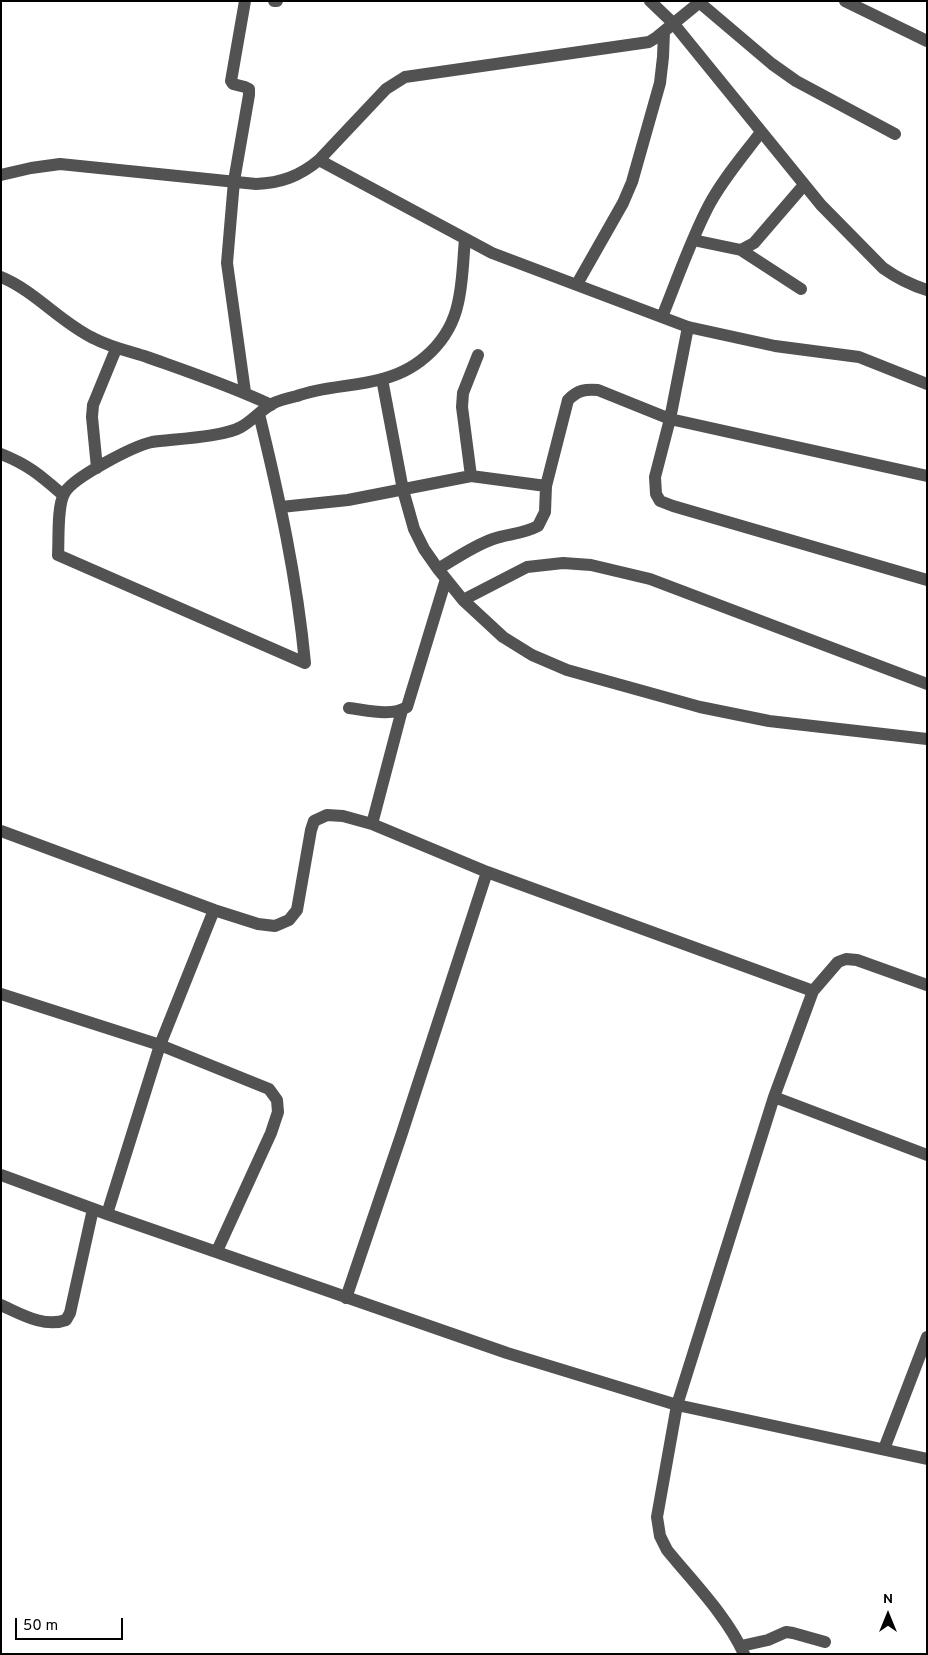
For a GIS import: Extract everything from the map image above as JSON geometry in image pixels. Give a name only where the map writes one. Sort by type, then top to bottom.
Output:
[{"type":"street","points":[[245,1],[231,81],[233,84],[249,90],[234,181],[228,263],[245,392]]},
{"type":"street","points":[[650,1],[669,28],[761,132],[821,205],[883,268],[903,281],[927,290]]},
{"type":"street","points":[[845,1],[927,41]]},
{"type":"street","points":[[1,175],[60,164],[256,184],[273,184],[308,170],[386,89],[405,77],[649,42],[701,2],[788,76],[895,134]]},
{"type":"street","points":[[577,284],[624,203],[632,182],[660,83],[669,28]]},
{"type":"street","points":[[662,316],[708,206],[761,132]]},
{"type":"street","points":[[319,160],[492,252],[688,327],[775,346],[859,358],[927,384]]},
{"type":"street","points":[[741,250],[754,244],[804,185]]},
{"type":"street","points":[[259,414],[281,508],[300,611],[305,663],[58,555],[63,495],[67,488],[97,468],[140,445],[229,432],[242,427],[259,414],[271,405],[311,391],[382,379],[405,371],[421,362],[439,343],[458,305],[465,239]]},
{"type":"street","points":[[693,240],[741,250],[801,289]]},
{"type":"street","points":[[1,277],[18,286],[92,338],[116,349],[145,357],[245,392],[271,405]]},
{"type":"street","points":[[688,327],[670,419],[655,478],[656,494],[660,501],[927,580]]},
{"type":"street","points":[[97,468],[92,416],[94,405],[116,349]]},
{"type":"street","points":[[471,476],[462,407],[463,393],[478,355]]},
{"type":"street","points":[[382,379],[403,490],[414,529],[424,549],[463,600],[503,637],[532,656],[567,670],[700,707],[769,721],[927,738]]},
{"type":"street","points":[[349,708],[382,712],[402,710],[407,707],[442,574],[482,544],[538,526],[544,512],[546,486],[568,400],[576,392],[585,389],[598,390],[670,419],[927,476]]},
{"type":"street","points":[[1,454],[23,463],[63,495]]},
{"type":"street","points":[[281,508],[348,500],[471,476],[546,486]]},
{"type":"street","points":[[463,600],[527,567],[563,563],[591,565],[650,579],[927,684]]},
{"type":"street","points":[[372,824],[402,710]]},
{"type":"street","points":[[1,831],[214,910],[258,924],[275,926],[289,920],[297,910],[314,821],[327,815],[343,816],[372,824],[487,872],[813,991]]},
{"type":"street","points":[[346,1298],[487,872]]},
{"type":"street","points":[[107,1214],[160,1045],[214,910]]},
{"type":"street","points":[[825,1642],[793,1632],[786,1632],[742,1650],[727,1624],[667,1550],[660,1536],[657,1517],[677,1404],[774,1097],[813,991],[838,962],[846,959],[857,960],[927,986]]},
{"type":"street","points":[[1,994],[160,1045],[269,1089],[277,1100],[278,1112],[271,1133],[217,1252]]},
{"type":"street","points":[[774,1097],[927,1154]]},
{"type":"street","points":[[1,1175],[107,1214],[507,1353],[677,1404],[927,1459]]},
{"type":"street","points":[[1,1305],[34,1319],[59,1323],[66,1320],[70,1313],[93,1209]]},
{"type":"street","points":[[884,1449],[927,1337]]}]
